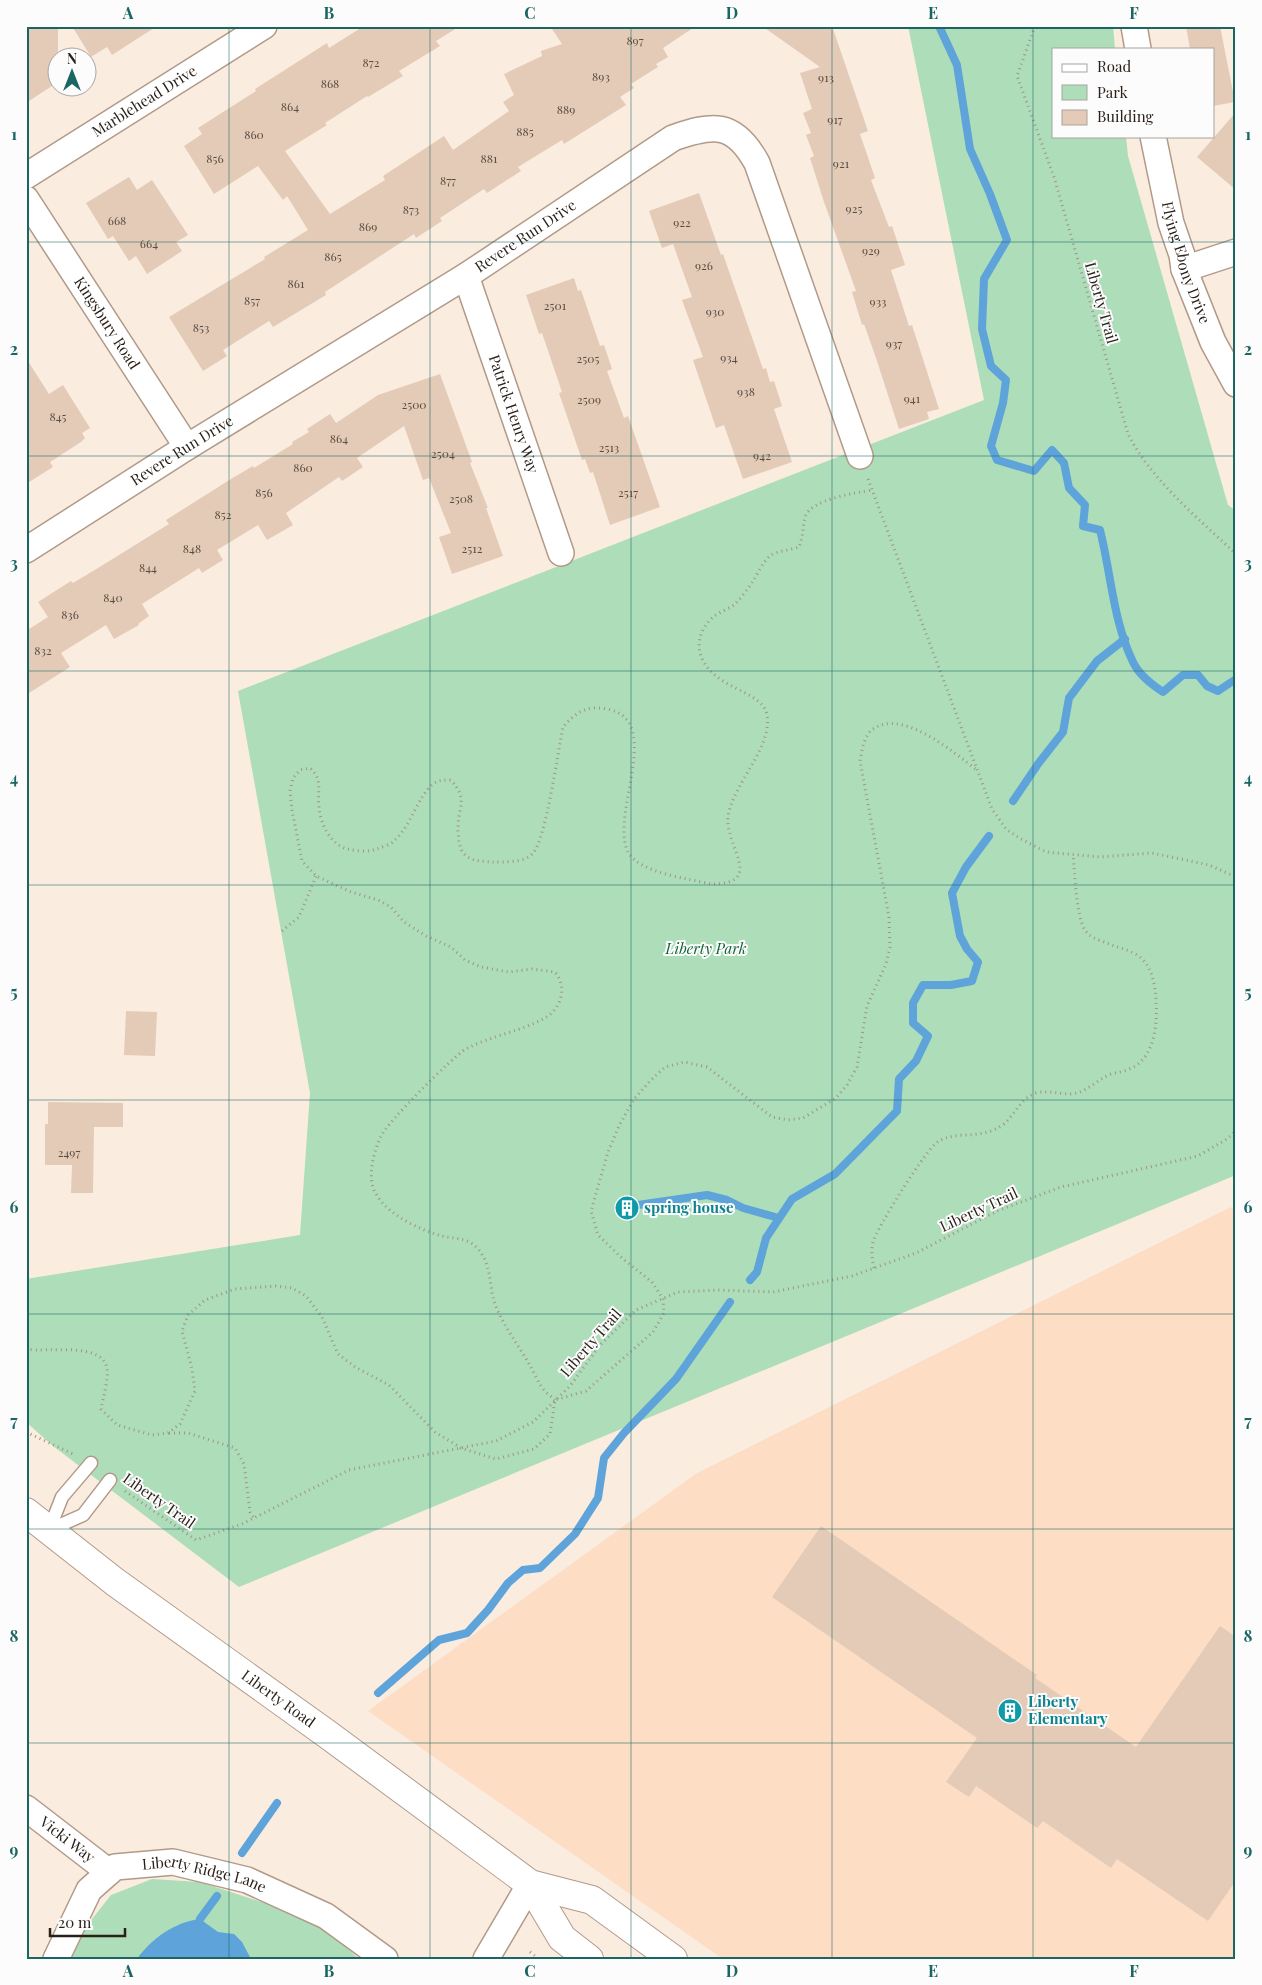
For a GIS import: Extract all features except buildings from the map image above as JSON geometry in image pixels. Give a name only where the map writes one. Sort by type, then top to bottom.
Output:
[{"type":"main road","name":"Liberty Road","points":[[26,1512],[116,1582],[320,1728],[530,1884],[592,1900],[673,1959]]},
{"type":"main road","name":"Liberty Road","points":[[530,1884],[562,1938],[589,1959]]},
{"type":"street","name":"Marblehead Drive","points":[[26,176],[264,26]]},
{"type":"street","points":[[1134,26],[1138,48]]},
{"type":"street","name":"Revere Run Drive","points":[[26,550],[187,447],[466,276],[673,138],[699,129],[721,128],[737,136],[748,146],[757,163],[860,456]]},
{"type":"street","name":"Flying Ebony Drive","points":[[1153,138],[1171,223],[1182,255],[1184,270],[1213,342],[1236,384]]},
{"type":"street","name":"Kingsbury Road","points":[[26,199],[187,447]]},
{"type":"street","points":[[1184,270],[1236,252]]},
{"type":"street","name":"Patrick Henry Way","points":[[466,276],[561,553]]},
{"type":"street","name":"Vicki Way","points":[[26,1808],[109,1872]]},
{"type":"street","name":"Liberty Ridge Lane","points":[[56,1959],[89,1890],[115,1866],[173,1862],[247,1880],[326,1916],[385,1959]]},
{"type":"street","points":[[486,1959],[530,1884]]},
{"type":"lane","points":[[49,1530],[62,1497],[91,1463]]},
{"type":"lane","points":[[49,1530],[83,1515],[110,1480]]},
{"type":"path","name":"Liberty Trail","points":[[1035,26],[1017,76],[1054,177],[1128,434],[1138,454],[1181,502],[1236,554]]},
{"type":"path","points":[[860,456],[977,770],[992,808],[1006,829],[1021,840],[1046,852],[1100,858],[1152,853],[1209,864],[1236,877]]},
{"type":"path","points":[[555,1400],[544,1390],[504,1320],[495,1302],[487,1264],[477,1247],[461,1238],[442,1236],[412,1225],[393,1212],[376,1194],[372,1185],[372,1175],[374,1153],[382,1133],[440,1072],[464,1050],[544,1019],[557,1007],[563,985],[556,972],[550,970],[532,969],[509,972],[481,967],[465,960],[451,947],[426,936],[404,922],[391,907],[378,900],[351,892],[316,876],[302,861],[292,810],[290,791],[293,778],[300,770],[310,768],[317,774],[320,785],[319,806],[322,822],[339,847],[355,851],[373,850],[393,843],[407,827],[431,785],[441,780],[451,780],[458,788],[462,804],[458,826],[460,849],[465,855],[470,859],[477,860],[500,862],[520,860],[533,853],[542,833],[563,727],[572,717],[586,709],[604,708],[622,714],[632,727],[636,747],[625,812],[624,836],[628,852],[637,862],[649,868],[711,884],[722,884],[732,881],[740,874],[741,866],[729,836],[728,817],[734,796],[761,747],[766,730],[767,714],[759,701],[718,679],[705,666],[700,651],[699,639],[712,618],[732,606],[741,596],[771,555],[799,547],[804,534],[806,516],[810,509],[842,496],[872,490]]},
{"type":"path","points":[[555,1400],[586,1391],[653,1332],[664,1313],[663,1299],[652,1282],[623,1259],[598,1235],[591,1211],[608,1152],[619,1126],[634,1099],[665,1067],[684,1062],[707,1067],[772,1117],[788,1120],[803,1118],[836,1098],[847,1085],[856,1067],[867,1006],[886,964],[890,947],[889,917],[860,761],[863,744],[873,729],[887,724],[902,724],[938,741],[977,770]]},
{"type":"path","points":[[874,1268],[873,1241],[879,1228],[923,1156],[937,1142],[948,1136],[970,1136],[987,1133],[1003,1124],[1025,1099],[1036,1093],[1070,1094],[1080,1092],[1110,1074],[1130,1069],[1142,1062],[1151,1048],[1156,1024],[1156,1000],[1149,966],[1135,954],[1091,937],[1084,929],[1079,910],[1073,855]]},
{"type":"path","points":[[282,932],[299,917],[316,876]]},
{"type":"path","name":"Liberty Trail","points":[[110,1480],[196,1540],[242,1524],[349,1470],[496,1441],[526,1426],[533,1422],[570,1386],[600,1346],[636,1310],[678,1292],[718,1290],[774,1292],[852,1276],[916,1253],[1006,1207],[1061,1187],[1198,1156],[1227,1139],[1236,1131]]},
{"type":"path","points":[[168,1433],[180,1424],[195,1391],[192,1369],[182,1331],[188,1314],[205,1300],[235,1290],[276,1286],[292,1288],[306,1296],[322,1317],[338,1354],[355,1367],[389,1385],[435,1432],[461,1448],[496,1459],[534,1449],[550,1434],[555,1400]]},
{"type":"path","points":[[26,1349],[37,1351],[89,1351],[102,1357],[107,1368],[101,1410],[118,1425],[152,1434],[188,1433],[234,1448],[244,1464],[250,1512],[254,1518]]},
{"type":"path","points":[[26,1432],[91,1463]]},
{"type":"path","points":[[530,1952],[539,1959]]},
{"type":"shaded area","points":[[1231,1207],[1236,1211],[1236,1959],[723,1959],[368,1711],[697,1473]]},
{"type":"green space","name":"Liberty Park","points":[[908,26],[1113,26],[1115,48],[1052,48],[1052,138],[1126,138],[1128,156],[1228,505],[1236,511],[1236,1175],[239,1587],[53,1446],[26,1422],[26,1279],[300,1235],[310,1093],[238,691],[984,400]]},
{"type":"green space","points":[[152,1879],[200,1882],[274,1906],[323,1926],[359,1959],[66,1959],[77,1938],[111,1895]]},
{"type":"water","points":[[200,1919],[218,1932],[234,1934],[242,1942],[251,1959],[137,1959],[150,1944],[165,1932],[173,1927]]},
{"type":"waterway","points":[[939,26],[957,65],[970,149],[990,194],[1007,240],[984,279],[982,329],[991,366],[1006,380],[1003,403],[991,446],[997,460],[1034,471],[1052,450],[1064,463],[1069,488],[1085,505],[1083,526],[1100,530],[1121,630],[1133,662],[1146,679],[1163,692],[1183,675],[1198,675],[1207,686],[1218,691],[1236,679]]},
{"type":"waterway","points":[[1013,801],[1063,732],[1069,698],[1097,661],[1125,639]]},
{"type":"waterway","points":[[750,1280],[757,1272],[766,1238],[792,1199],[835,1174],[897,1111],[899,1079],[916,1061],[928,1036],[913,1023],[913,1003],[923,985],[951,985],[972,981],[978,962],[967,949],[960,936],[952,893],[966,867],[989,836]]},
{"type":"waterway","points":[[631,1206],[707,1195],[779,1218]]},
{"type":"waterway","points":[[378,1693],[439,1640],[467,1633],[488,1610],[508,1583],[523,1570],[540,1568],[575,1534],[598,1498],[604,1458],[624,1433],[676,1379],[730,1302]]},
{"type":"waterway","points":[[242,1853],[277,1803]]},
{"type":"waterway","points":[[200,1919],[217,1896]]},
{"type":"place","name":"spring house","points":[[627,1208]]},
{"type":"place","name":"Liberty Elementary","points":[[1010,1711]]}]
